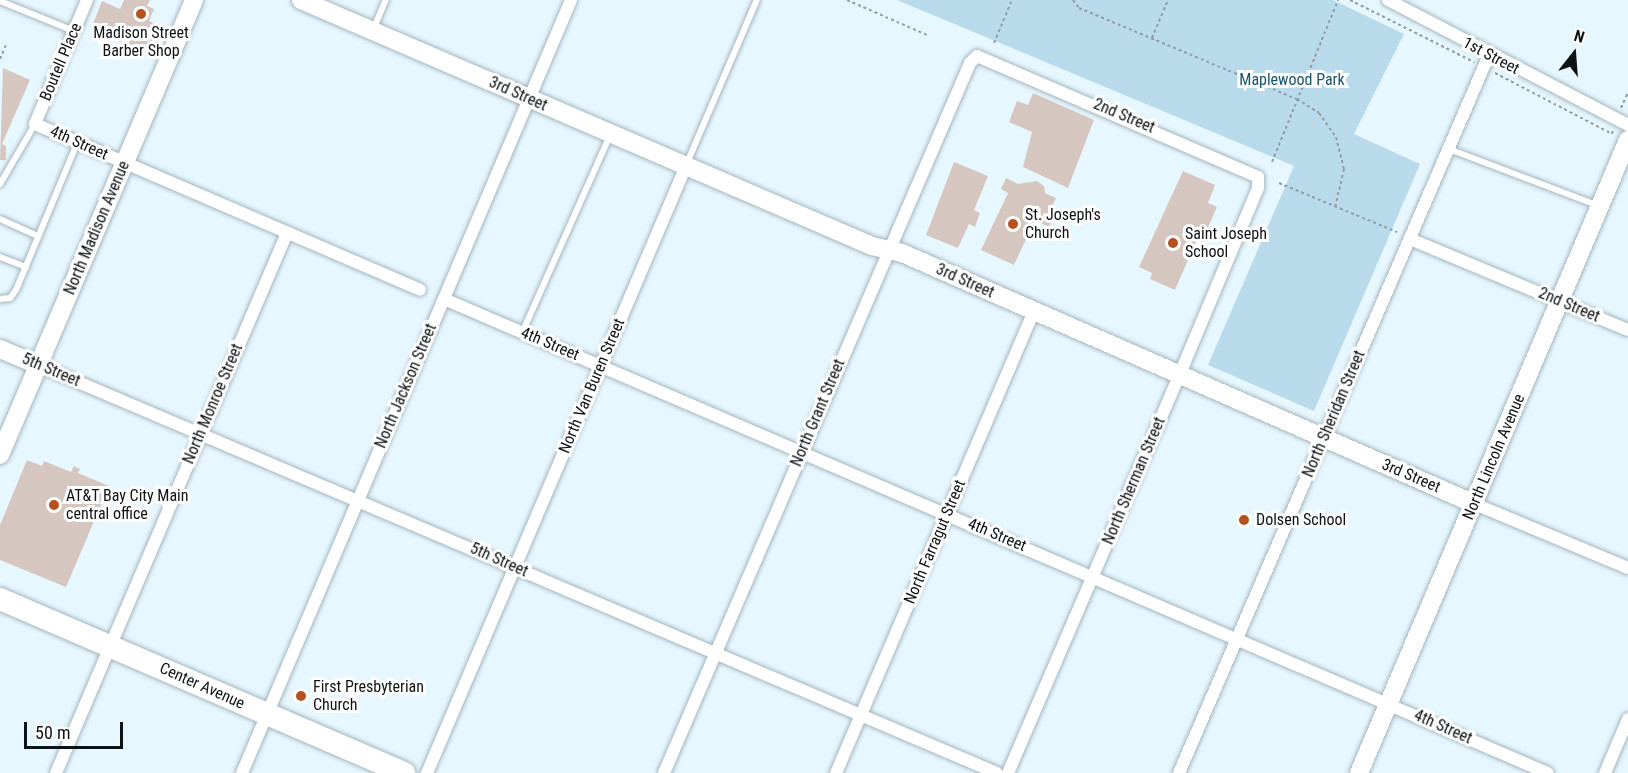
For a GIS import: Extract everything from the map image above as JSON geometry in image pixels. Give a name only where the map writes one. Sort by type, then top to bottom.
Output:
[{"type":"highway","name":"Center Avenue","points":[[0,598],[404,773]]},
{"type":"street","name":"Boutell Place","points":[[35,123],[87,0]]},
{"type":"street","name":"North Madison Avenue","points":[[0,455],[194,0]]},
{"type":"street","name":"3rd Street","points":[[301,0],[686,166],[888,251],[902,253],[1475,504],[1628,568]]},
{"type":"street","name":"North Jackson Street","points":[[242,773],[571,0]]},
{"type":"street","name":"1st Street","points":[[1388,0],[1489,55],[1628,125]]},
{"type":"street","name":"North Sheridan Street","points":[[1179,773],[1489,55]]},
{"type":"street","name":"2nd Street","points":[[977,56],[1249,170],[1258,177],[1258,188]]},
{"type":"street","name":"North Grant Street","points":[[664,773],[970,63],[977,56]]},
{"type":"street","name":"4th Street","points":[[35,123],[78,141],[123,164],[420,290]]},
{"type":"street","name":"North Lincoln Avenue","points":[[1359,773],[1628,140]]},
{"type":"street","name":"North Van Buren Street","points":[[427,773],[686,166]]},
{"type":"street","name":"North Sherman Street","points":[[1008,773],[1258,188]]},
{"type":"street","name":"North Monroe Street","points":[[56,773],[112,647],[286,233]]},
{"type":"street","name":"2nd Street","points":[[1410,239],[1628,330]]},
{"type":"street","name":"4th Street","points":[[444,299],[802,450],[1548,773]]},
{"type":"street","name":"North Farragut Street","points":[[836,773],[1034,311]]},
{"type":"street","name":"5th Street","points":[[0,349],[997,773]]},
{"type":"street","points":[[1605,773],[1628,719]]},
{"type":"lane","points":[[0,0],[74,31]]},
{"type":"lane","points":[[373,30],[386,0]]},
{"type":"lane","name":"North Van Buren Street","points":[[686,166],[757,0]]},
{"type":"lane","points":[[0,184],[35,123]]},
{"type":"lane","points":[[522,333],[610,134]]},
{"type":"lane","points":[[0,299],[10,298],[26,267],[78,141]]},
{"type":"lane","points":[[1449,149],[1600,206]]},
{"type":"lane","points":[[0,219],[38,236]]},
{"type":"lane","points":[[0,256],[26,267]]},
{"type":"path","points":[[846,0],[927,35]]},
{"type":"path","points":[[994,43],[1012,0]]},
{"type":"path","points":[[1073,0],[1079,8],[1297,99],[1319,113],[1336,137],[1344,169],[1335,207]]},
{"type":"path","points":[[1152,38],[1168,0]]},
{"type":"path","points":[[1272,162],[1338,0]]},
{"type":"path","points":[[0,59],[6,45]]},
{"type":"path","points":[[1279,183],[1396,232]]},
{"type":"green space","name":"Maplewood Park","points":[[897,0],[1333,0],[1404,34],[1354,134],[1420,164],[1314,411],[1208,365],[1294,166]]},
{"type":"building","points":[[124,0],[150,0],[147,6],[154,9],[149,21],[159,25],[147,53],[91,29],[102,1],[120,9]]},
{"type":"building","points":[[3,68],[30,80],[2,144],[6,146],[6,160],[0,160]]},
{"type":"building","points":[[1033,93],[1094,120],[1068,188],[1023,167],[1032,132],[1009,122],[1017,101],[1028,105]]},
{"type":"building","points":[[954,162],[988,176],[974,210],[980,213],[975,227],[969,224],[958,248],[926,235]]},
{"type":"building","points":[[1183,171],[1215,185],[1208,203],[1217,207],[1206,232],[1201,230],[1175,290],[1150,279],[1152,273],[1139,267]]},
{"type":"building","name":"St. Joseph's Church","points":[[1006,178],[1018,184],[1037,181],[1044,186],[1045,193],[1056,198],[1049,212],[1055,214],[1049,227],[1035,220],[1014,265],[981,250],[1008,193],[1001,189]]},
{"type":"building","name":"AT&T Bay City Main central office","points":[[27,460],[42,466],[44,461],[71,472],[74,466],[80,469],[78,473],[109,486],[66,587],[0,560],[0,525]]},
{"type":"place","name":"Madison Street Barber Shop","points":[[141,14]]},
{"type":"place","name":"St. Joseph's Church","points":[[1013,224]]},
{"type":"place","name":"Saint Joseph School","points":[[1173,243]]},
{"type":"place","name":"AT&T Bay City Main central office","points":[[54,505]]},
{"type":"place","name":"Dolsen School","points":[[1244,520]]},
{"type":"place","name":"First Presbyterian Church","points":[[301,696]]}]
